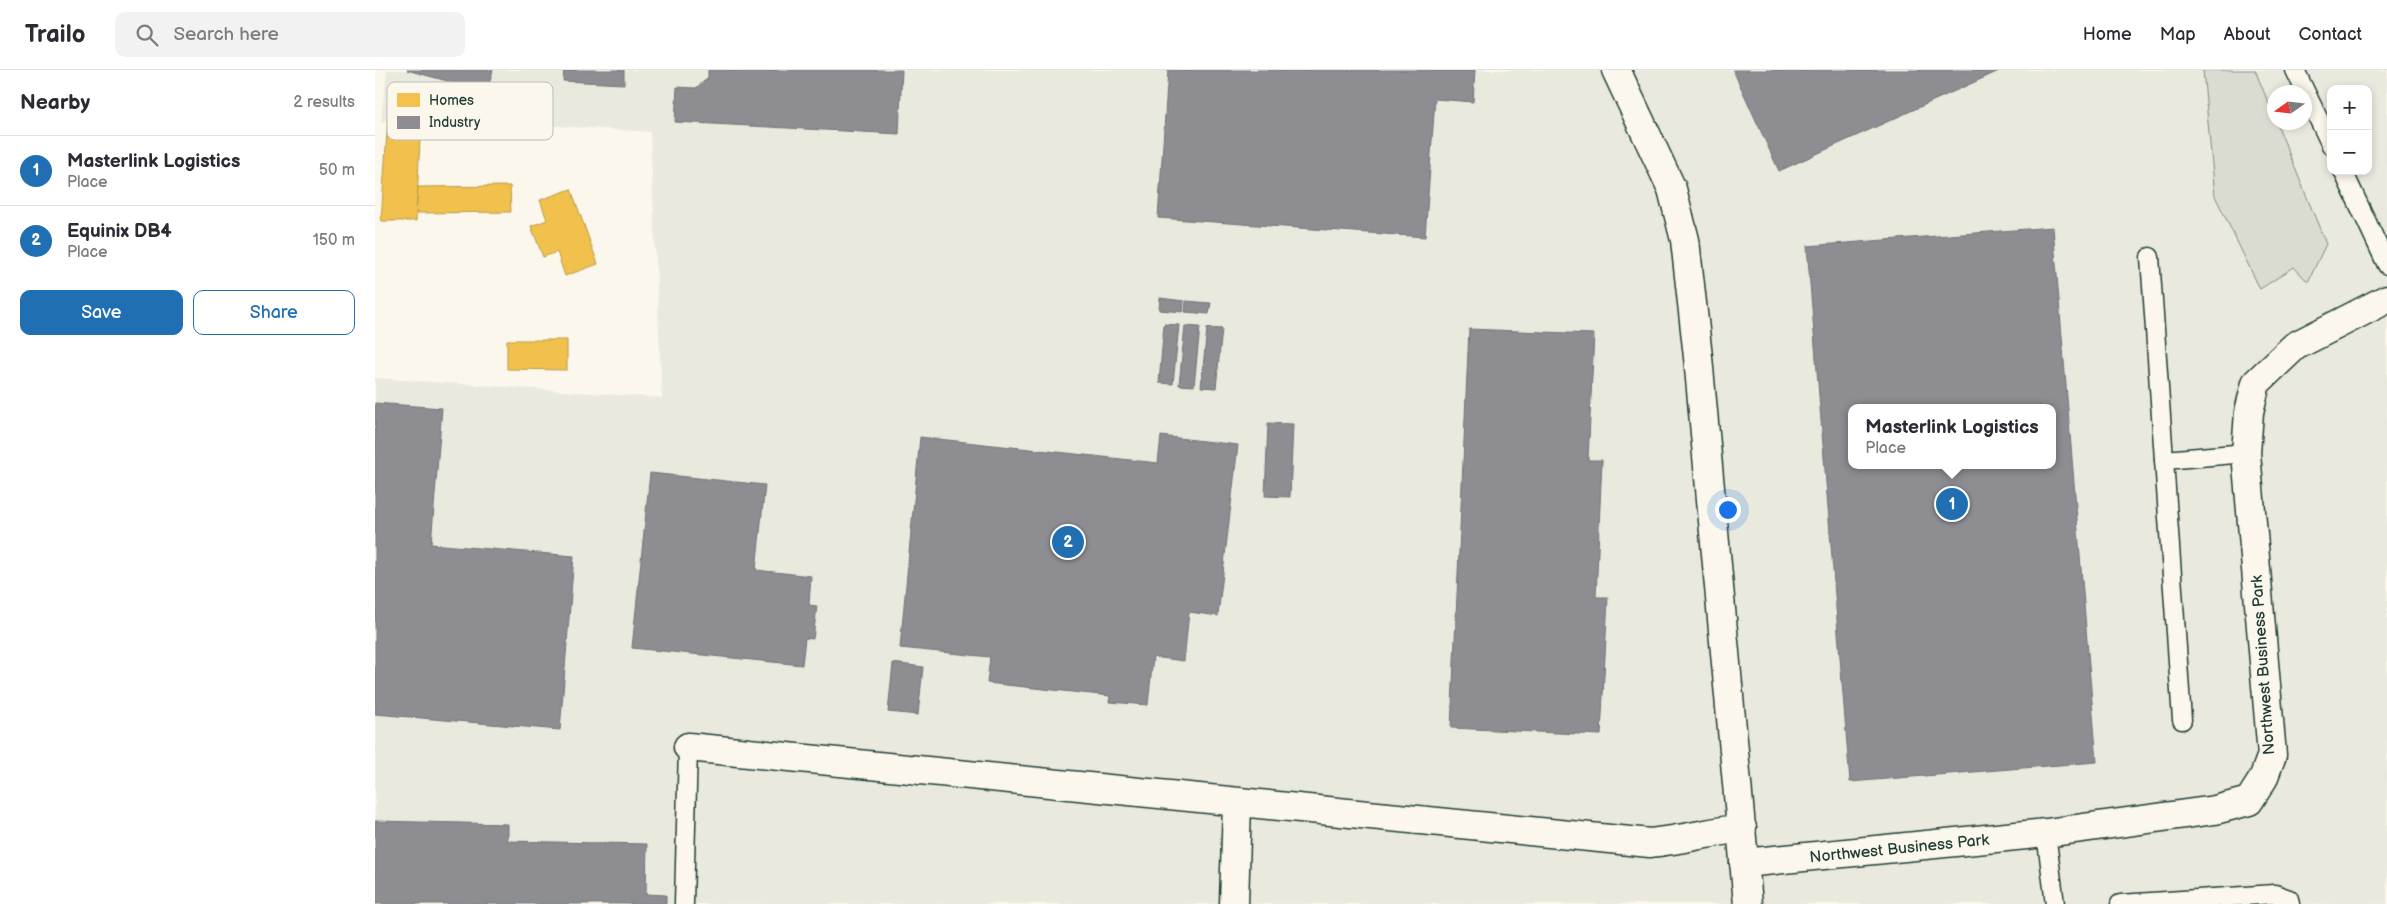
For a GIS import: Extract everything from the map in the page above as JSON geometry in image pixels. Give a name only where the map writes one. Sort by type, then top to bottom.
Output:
[{"type":"street","points":[[1617,70],[1672,189],[1685,240],[1698,357],[1748,904]]},
{"type":"street","name":"Northwest Business Park","points":[[1744,863],[2046,833],[2215,810],[2249,801],[2263,779],[2272,755],[2246,453],[2249,412],[2256,383],[2295,346],[2387,299]]},
{"type":"street","points":[[688,747],[1650,843],[1686,840],[1708,832],[1742,828]]},
{"type":"street","points":[[1234,904],[1237,803]]},
{"type":"lane","points":[[2295,70],[2327,137]]},
{"type":"lane","points":[[2345,175],[2387,264]]},
{"type":"lane","points":[[2150,257],[2182,720]]},
{"type":"lane","points":[[2164,460],[2246,453]]},
{"type":"lane","points":[[684,904],[688,747]]},
{"type":"lane","points":[[2046,833],[2055,904]]},
{"type":"lane","points":[[2120,904],[2275,894],[2289,899],[2290,904]]},
{"type":"shaded area","points":[[387,70],[2387,70],[2387,904],[375,904],[375,378],[662,398],[650,132],[553,126],[553,82],[387,82],[387,121],[381,121]]},
{"type":"shaded area","points":[[2203,70],[2255,70],[2267,99],[2267,130],[2279,130],[2326,244],[2308,282],[2294,267],[2260,289],[2215,196]]},
{"type":"building: Homes","points":[[387,132],[387,140],[420,140],[416,221],[381,221]]},
{"type":"building: Homes","points":[[510,186],[511,212],[416,213],[418,187]]},
{"type":"building: Homes","points":[[571,189],[598,264],[565,276],[557,252],[543,257],[531,226],[547,220],[540,200]]},
{"type":"building: Homes","points":[[507,340],[567,340],[567,370],[507,369]]},
{"type":"building: Industry","points":[[407,70],[493,70],[490,82],[451,82]]},
{"type":"building: Industry","points":[[564,70],[624,70],[624,84],[563,81]]},
{"type":"building: Industry","points":[[708,70],[902,70],[899,134],[675,122],[677,87],[696,88],[708,78]]},
{"type":"building: Industry","points":[[1168,70],[1475,70],[1473,102],[1435,99],[1425,237],[1158,218]]},
{"type":"building: Industry","points":[[1733,70],[2001,70],[1779,171]]},
{"type":"building: Industry","points":[[2053,227],[2097,762],[1850,782],[1807,246]]},
{"type":"building: Industry","points":[[1160,298],[1184,301],[1183,312],[1159,310]]},
{"type":"building: Industry","points":[[1186,301],[1211,303],[1209,314],[1185,312]]},
{"type":"building: Industry","points":[[1164,324],[1179,325],[1173,384],[1159,383]]},
{"type":"building: Industry","points":[[1185,326],[1200,327],[1194,386],[1179,385]]},
{"type":"building: Industry","points":[[1207,328],[1222,329],[1216,388],[1201,387]]},
{"type":"building: Industry","points":[[1469,329],[1594,334],[1588,460],[1602,460],[1596,597],[1608,597],[1601,735],[1451,728]]},
{"type":"building: Industry","points":[[375,403],[442,408],[431,544],[574,556],[560,730],[375,714]]},
{"type":"building: Industry","points":[[1268,423],[1293,424],[1290,497],[1265,496]]},
{"type":"building: Industry","points":[[1161,436],[1238,445],[1218,616],[1189,612],[1184,661],[1153,657],[1148,705],[1109,702],[1110,696],[987,683],[990,657],[900,648],[920,437],[1158,463]]},
{"type":"building: Industry","points":[[650,473],[765,485],[756,570],[811,576],[809,605],[817,606],[813,639],[805,638],[802,665],[632,648]]},
{"type":"building: Industry","points":[[893,663],[923,667],[918,715],[888,712]]},
{"type":"building: Industry","points":[[375,821],[508,824],[508,841],[647,844],[646,894],[666,895],[666,904],[375,904]]},
{"type":"place","name":"Masterlink Logistics","points":[[1952,504]]},
{"type":"place","name":"Equinix DB4","points":[[1068,542]]}]
